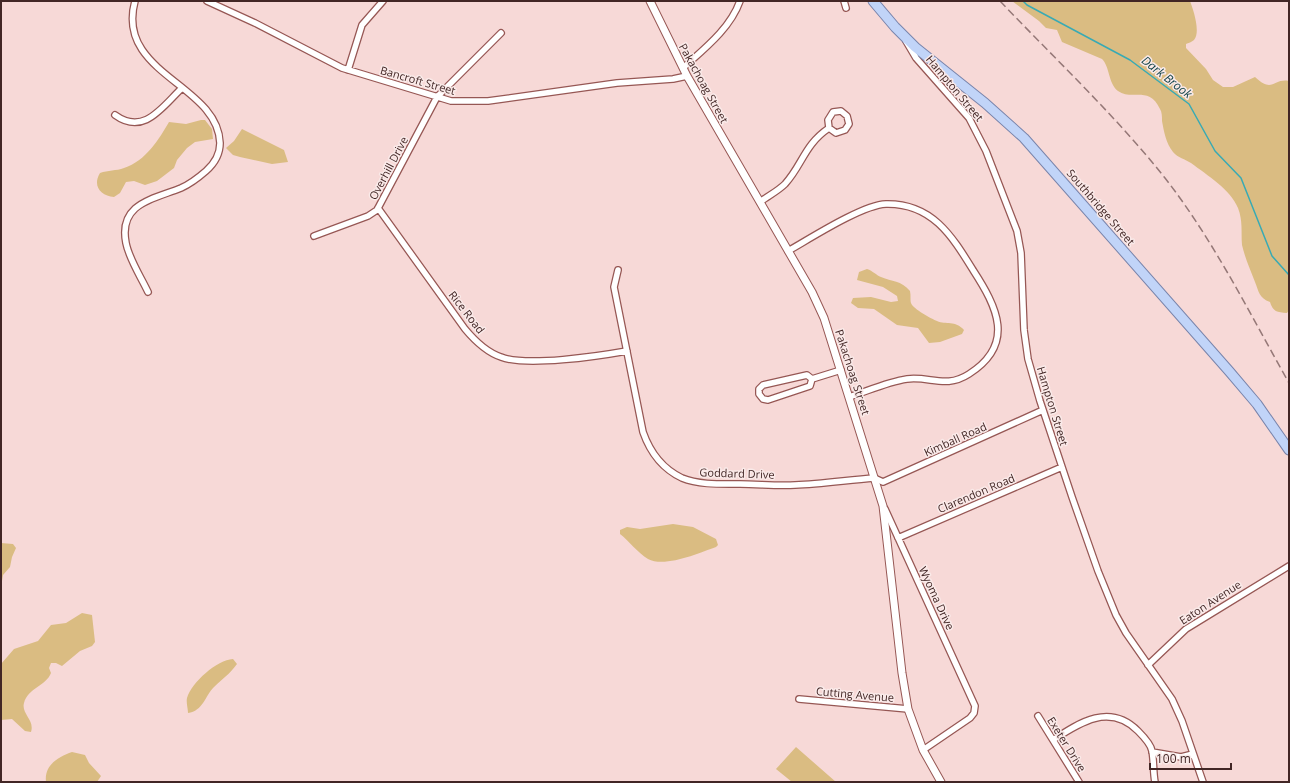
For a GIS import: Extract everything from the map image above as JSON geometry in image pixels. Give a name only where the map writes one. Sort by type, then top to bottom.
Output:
[{"type":"main road","name":"Southbridge Street","points":[[873,1],[904,37],[985,103],[1024,138],[1229,371],[1257,404],[1289,450]]},
{"type":"street","points":[[135,1],[132,23],[140,47],[150,61],[182,88],[213,120],[219,136],[219,150],[216,161],[196,179],[182,187],[147,200],[138,205],[130,215],[126,227],[126,243],[148,292]]},
{"type":"street","name":"Bancroft Street","points":[[207,1],[348,70],[458,102],[478,102],[542,95],[631,81],[673,79],[687,76]]},
{"type":"street","points":[[348,70],[362,25],[383,1]]},
{"type":"street","name":"Pakachoag Street","points":[[650,1],[682,68],[820,309],[841,370],[882,501],[908,709],[923,750],[941,782]]},
{"type":"street","points":[[682,68],[726,26],[733,16],[740,1]]},
{"type":"street","points":[[844,1],[846,8]]},
{"type":"street","name":"Overhill Drive","points":[[314,236],[368,216],[378,208],[437,97],[501,33]]},
{"type":"street","name":"Hampton Street","points":[[904,37],[916,58],[959,105],[978,131],[1009,207],[1020,248],[1026,349],[1043,410],[1062,468],[1098,571],[1116,615],[1172,699],[1182,721],[1203,782]]},
{"type":"street","points":[[115,115],[128,123],[144,122],[152,117],[182,88]]},
{"type":"street","points":[[760,202],[785,184],[807,148],[829,128]]},
{"type":"street","points":[[788,251],[868,208],[886,204],[899,206],[923,213],[940,224],[954,240],[990,296],[998,322],[996,338],[988,356],[973,372],[962,378],[949,382],[905,379],[849,397]]},
{"type":"street","name":"Rice Road","points":[[378,208],[465,329],[475,340],[492,353],[503,358],[528,361],[598,356],[627,351]]},
{"type":"street","name":"Goddard Drive","points":[[618,270],[614,287],[645,438],[658,460],[677,476],[689,480],[708,483],[795,485],[874,478]]},
{"type":"street","points":[[812,379],[841,370]]},
{"type":"street","points":[[800,375],[807,375],[812,379],[811,384],[806,388],[768,400],[763,399],[759,394],[759,389],[763,385],[800,375]]},
{"type":"street","name":"Kimball Road","points":[[874,478],[883,482],[1043,410]]},
{"type":"street","name":"Clarendon Road","points":[[898,538],[1062,468]]},
{"type":"street","name":"Wyoma Drive","points":[[882,501],[974,703],[975,709],[970,718],[923,750]]},
{"type":"street","name":"Eaton Avenue","points":[[1148,665],[1186,629],[1289,566]]},
{"type":"street","name":"Cutting Avenue","points":[[799,699],[908,709]]},
{"type":"street","name":"Exeter Drive","points":[[1038,716],[1079,782]]},
{"type":"street","points":[[1053,740],[1089,720],[1114,718],[1126,721],[1133,726],[1145,740],[1152,752],[1155,782]]},
{"type":"street","points":[[1152,752],[1181,757],[1193,754]]},
{"type":"shaded area","points":[[1012,1],[1190,1],[1196,20],[1197,32],[1194,40],[1186,44],[1186,48],[1206,69],[1213,80],[1223,87],[1233,87],[1255,77],[1261,82],[1269,85],[1289,81],[1289,310],[1287,313],[1274,310],[1270,302],[1261,297],[1243,250],[1241,217],[1235,201],[1211,178],[1173,152],[1166,137],[1161,112],[1156,102],[1151,97],[1146,95],[1129,95],[1118,91],[1112,84],[1105,62],[1102,59],[1062,42],[1057,30],[1046,28]]},
{"type":"shaded area","points":[[205,120],[212,129],[213,139],[195,142],[187,148],[177,160],[174,168],[157,181],[145,185],[134,181],[126,182],[120,193],[114,197],[105,195],[99,190],[97,182],[100,173],[124,168],[139,160],[151,149],[169,122],[186,124]]},
{"type":"shaded area","points":[[242,129],[284,150],[288,162],[272,164],[233,155],[226,148],[234,141]]},
{"type":"shaded area","points":[[867,269],[885,279],[907,287],[910,291],[911,303],[915,308],[937,321],[954,324],[961,327],[964,330],[962,334],[940,342],[929,343],[918,328],[897,325],[874,309],[858,308],[851,303],[853,298],[871,297],[891,302],[898,301],[897,296],[883,287],[857,280],[859,272]]},
{"type":"shaded area","points":[[673,524],[693,527],[716,539],[718,545],[682,559],[663,562],[648,559],[620,534],[620,530],[627,527],[640,529]]},
{"type":"shaded area","points":[[1,543],[13,544],[16,548],[10,567],[3,575],[1,587]]},
{"type":"shaded area","points":[[82,613],[92,615],[95,642],[92,646],[80,651],[62,666],[56,663],[51,663],[49,668],[51,673],[49,677],[26,698],[24,710],[30,720],[32,728],[31,732],[25,731],[12,719],[1,720],[1,664],[14,649],[38,641],[51,625],[66,623]]},
{"type":"shaded area","points":[[233,659],[237,664],[234,668],[214,687],[197,709],[188,713],[187,698],[194,685],[206,673],[220,663]]},
{"type":"shaded area","points":[[796,747],[836,782],[792,782],[776,769]]},
{"type":"shaded area","points":[[72,752],[85,755],[89,763],[101,776],[97,782],[46,782],[47,771],[53,762]]},
{"type":"waterway","name":"Dark Brook","points":[[1023,1],[1027,5],[1130,60],[1189,104],[1215,151],[1241,178],[1272,256],[1289,275]]},
{"type":"railway","points":[[1000,1],[1126,132],[1165,178],[1200,227],[1246,304],[1289,383]]}]
